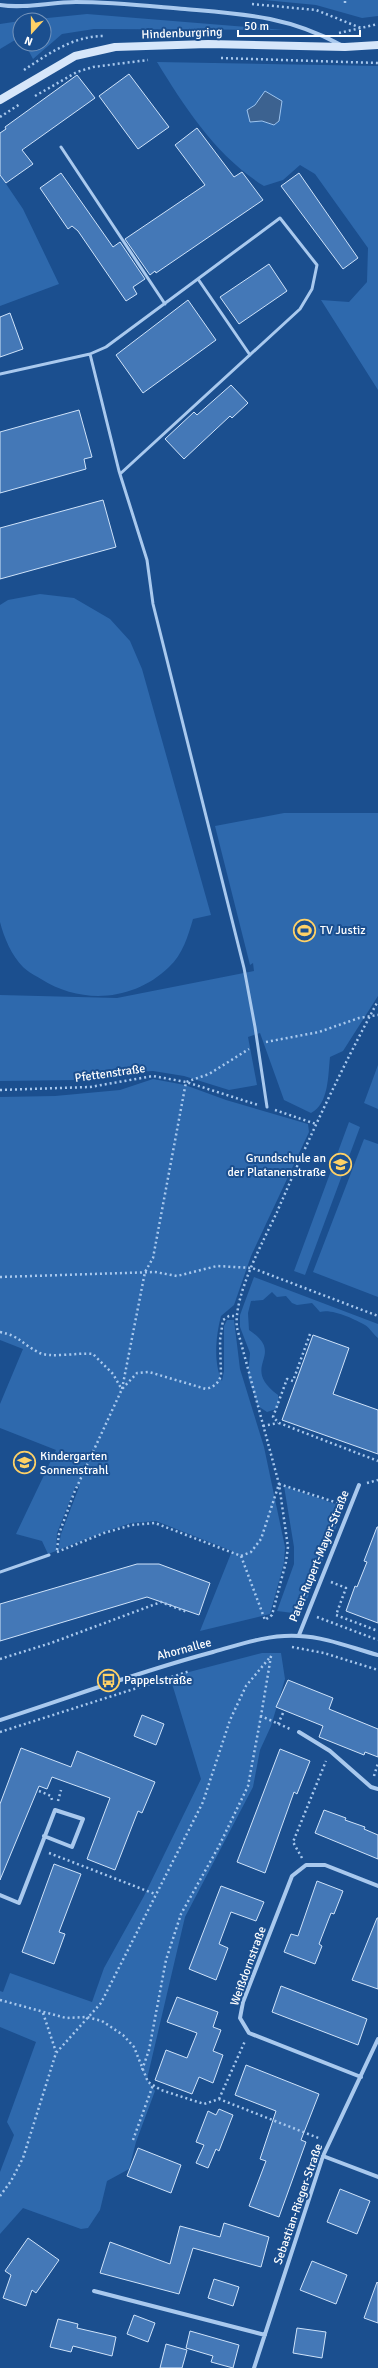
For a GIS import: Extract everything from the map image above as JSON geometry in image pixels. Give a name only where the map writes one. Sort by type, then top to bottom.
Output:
[{"type":"main road","name":"Hindenburgring","points":[[0,100],[75,56],[115,48],[208,44],[345,47],[378,45]]},
{"type":"street","points":[[0,5],[14,7],[64,2],[113,2],[244,14],[289,22],[319,33],[345,47]]},
{"type":"street","name":"Pater-Rupert-Mayer-Straße","points":[[299,1636],[349,1506],[359,1485]]},
{"type":"street","name":"Ahornallee","points":[[0,1720],[107,1686],[154,1668],[268,1637],[299,1636],[324,1639],[378,1655]]},
{"type":"street","points":[[299,1732],[330,1751],[371,1787],[378,1789]]},
{"type":"street","points":[[0,1895],[19,1903],[44,1836],[55,1810],[83,1820],[72,1847],[44,1836]]},
{"type":"street","points":[[306,1865],[325,1865],[378,1886]]},
{"type":"street","name":"Weißdornstraße","points":[[249,2033],[240,2018],[243,2002],[292,1876],[306,1865]]},
{"type":"street","points":[[249,2033],[361,2077]]},
{"type":"street","name":"Sebastian-Rieger-Straße","points":[[254,2368],[323,2156],[378,2039]]},
{"type":"street","points":[[323,2156],[378,2178]]},
{"type":"street","points":[[94,2291],[265,2334]]},
{"type":"lane","points":[[61,147],[164,304]]},
{"type":"lane","points":[[0,374],[90,354],[106,347],[280,218],[317,265],[312,289],[300,309],[120,474]]},
{"type":"lane","points":[[198,279],[250,355]]},
{"type":"lane","points":[[90,354],[120,474],[147,560],[153,604],[244,968],[267,1107]]},
{"type":"lane","points":[[0,1572],[48,1555]]},
{"type":"path","points":[[250,4],[316,10],[362,28],[378,24]]},
{"type":"path","points":[[213,58],[378,63]]},
{"type":"path","points":[[32,97],[77,72],[93,67],[156,59]]},
{"type":"path","points":[[0,117],[25,101]]},
{"type":"path","points":[[241,1556],[265,1620],[272,1615],[288,1547],[279,1484],[236,1316],[252,1268],[316,1124],[378,1001]]},
{"type":"path","points":[[57,1552],[59,1534],[74,1493],[122,1388],[145,1272],[153,1258],[186,1082],[209,1074],[257,1044],[319,1032],[359,1018],[378,1015]]},
{"type":"path","name":"Pfettenstraße","points":[[0,1090],[90,1086],[153,1076],[186,1082],[316,1124]]},
{"type":"path","points":[[0,1277],[145,1272],[155,1272],[177,1276],[217,1266],[252,1268],[378,1316]]},
{"type":"path","points":[[122,1388],[138,1373],[149,1372],[206,1389],[213,1387],[221,1375],[220,1340],[223,1320],[229,1316],[236,1316]]},
{"type":"path","points":[[0,1332],[15,1335],[38,1352],[46,1355],[93,1354],[113,1374],[122,1388]]},
{"type":"path","points":[[310,1334],[294,1381],[287,1379],[273,1417],[279,1423],[378,1461]]},
{"type":"path","points":[[263,1426],[279,1423]]},
{"type":"path","points":[[279,1484],[349,1506]]},
{"type":"path","points":[[48,1555],[104,1533],[132,1525],[155,1523],[241,1556],[251,1552],[261,1539],[279,1484]]},
{"type":"path","points":[[321,1578],[346,1588],[336,1615],[378,1631]]},
{"type":"path","points":[[0,1658],[51,1643],[161,1602],[187,1612]]},
{"type":"path","points":[[307,1613],[378,1640]]},
{"type":"path","points":[[284,1648],[324,1653],[378,1670]]},
{"type":"path","points":[[0,2196],[11,2181],[23,2158],[56,2052],[101,2003],[203,1802],[230,1720],[246,1686],[272,1656],[248,1786],[219,1846],[181,1914],[166,1960],[149,2050],[142,2070]]},
{"type":"path","points":[[0,1732],[191,1670]]},
{"type":"path","points":[[278,1724],[282,1713]]},
{"type":"path","points":[[261,1716],[299,1732]]},
{"type":"path","points":[[306,1865],[293,1842],[330,1751]]},
{"type":"path","points":[[39,1850],[155,1894]]},
{"type":"path","points":[[0,2000],[43,2013],[66,2018],[87,2018],[102,2021],[123,2036],[134,2047],[148,2082],[161,2090],[204,2104],[219,2099],[329,2142]]},
{"type":"path","points":[[43,2013],[56,2052]]},
{"type":"path","points":[[219,2099],[249,2033]]},
{"type":"path","points":[[133,2140],[153,2085]]},
{"type":"shaded area","points":[[264,0],[378,0],[378,16],[362,18],[316,5]]},
{"type":"shaded area","points":[[87,14],[284,30],[94,29],[62,34],[52,43],[52,18]]},
{"type":"shaded area","points":[[12,22],[12,42],[0,49],[0,24]]},
{"type":"shaded area","points":[[29,52],[41,52],[33,59]]},
{"type":"shaded area","points":[[157,62],[378,66],[378,390],[321,300],[349,302],[367,282],[368,248],[315,174],[300,165],[283,180],[264,186],[231,161],[203,130],[191,114]],"holes":[[[255,105],[274,125],[262,121],[250,122],[247,110]]]},
{"type":"shaded area","points":[[265,91],[282,101],[279,121],[274,125],[262,121],[250,122],[247,110],[255,105]]},
{"type":"shaded area","points":[[0,175],[23,209],[59,284],[0,306]]},
{"type":"shaded area","points":[[40,594],[74,598],[110,619],[130,641],[142,669],[211,915],[193,919],[181,951],[169,967],[140,987],[124,993],[107,996],[90,996],[73,993],[57,987],[32,974],[15,958],[6,940],[0,922],[0,605],[8,600]]},
{"type":"shaded area","name":"TV Justiz","points":[[284,813],[378,813],[378,996],[343,1051],[330,1057],[328,1080],[324,1096],[317,1109],[311,1113],[284,1100],[260,1033],[248,1037],[257,1085],[229,1090],[184,1076],[153,1071],[136,1072],[139,1066],[79,1080],[0,1081],[0,995],[117,998],[254,971],[253,963],[250,965],[215,826]]},
{"type":"shaded area","points":[[378,1065],[378,1109],[364,1103]]},
{"type":"shaded area","points":[[153,1079],[185,1085],[226,1100],[308,1124],[309,1132],[251,1256],[234,1305],[221,1316],[216,1349],[217,1366],[222,1381],[224,1371],[224,1326],[227,1320],[234,1320],[240,1369],[264,1447],[285,1547],[284,1563],[270,1614],[200,1631],[232,1551],[156,1521],[131,1523],[58,1550],[61,1534],[79,1487],[76,1485],[57,1533],[56,1551],[48,1554],[42,1541],[16,1534],[56,1450],[0,1428],[0,1404],[23,1349],[0,1340],[0,1097],[55,1096],[120,1090]]},
{"type":"shaded area","points":[[349,1122],[360,1127],[305,1275],[294,1271]]},
{"type":"shaded area","points":[[364,1139],[378,1144],[378,1297],[313,1272]]},
{"type":"shaded area","points":[[254,1277],[378,1324],[378,1338],[367,1326],[349,1317],[336,1313],[325,1311],[320,1312],[312,1303],[297,1305],[292,1303],[286,1296],[277,1297],[272,1292],[263,1300],[251,1301],[248,1313],[249,1330],[260,1339],[264,1347],[265,1354],[262,1376],[267,1385],[278,1395],[279,1405],[276,1409],[267,1412],[258,1406],[248,1377],[250,1353],[240,1327],[240,1315]]},
{"type":"shaded area","points":[[284,1486],[344,1507],[301,1614],[277,1611],[294,1564],[294,1547]]},
{"type":"shaded area","points":[[262,1653],[281,1653],[285,1679],[271,1726],[260,1750],[253,1787],[185,1917],[147,2079],[155,2091],[136,2142],[129,2169],[107,2181],[100,2210],[88,2228],[81,2229],[23,2208],[0,2234],[0,2172],[14,2135],[7,2122],[36,2042],[0,2027],[0,1991],[3,1992],[10,1973],[92,2002],[104,1968],[144,1896],[201,1779],[170,1677]]},
{"type":"building","points":[[129,74],[169,127],[138,149],[99,96]]},
{"type":"building","points":[[77,75],[95,98],[22,150],[33,164],[6,183],[0,175],[0,133],[6,129],[5,127]]},
{"type":"building","points":[[197,128],[234,177],[242,172],[263,200],[156,273],[155,271],[150,275],[125,239],[205,185],[175,145]]},
{"type":"building","points":[[61,173],[113,247],[120,242],[145,279],[133,287],[137,294],[126,301],[78,231],[72,226],[68,229],[40,188]]},
{"type":"building","points":[[299,173],[358,258],[343,269],[281,186]]},
{"type":"building","points":[[269,264],[287,291],[239,324],[220,297]]},
{"type":"building","points":[[188,300],[216,340],[143,393],[116,355]]},
{"type":"building","points":[[10,313],[23,349],[0,357],[0,317]]},
{"type":"building","points":[[231,385],[248,403],[232,418],[230,416],[184,459],[165,439],[194,412],[197,415]]},
{"type":"building","points":[[79,410],[92,457],[84,459],[86,469],[0,493],[0,432]]},
{"type":"building","points":[[103,500],[116,547],[0,579],[0,528]]},
{"type":"building","points":[[313,1335],[349,1348],[333,1394],[378,1410],[378,1454],[282,1420]]},
{"type":"building","points":[[377,1527],[378,1623],[346,1611],[355,1586],[357,1587],[367,1562],[364,1561]]},
{"type":"building","points":[[137,1564],[159,1564],[210,1583],[199,1615],[147,1597],[0,1641],[0,1604]]},
{"type":"building","points":[[288,1680],[333,1698],[329,1709],[378,1729],[378,1757],[365,1752],[364,1755],[319,1737],[323,1726],[276,1707]]},
{"type":"building","points":[[142,1715],[164,1724],[156,1745],[134,1736]]},
{"type":"building","points":[[21,1748],[71,1767],[77,1751],[155,1782],[142,1813],[138,1811],[115,1870],[87,1859],[110,1798],[52,1777],[47,1789],[39,1786],[0,1880],[0,1804]]},
{"type":"building","points":[[280,1749],[310,1761],[297,1794],[294,1792],[265,1873],[237,1862]]},
{"type":"building","points":[[324,1810],[346,1818],[345,1820],[365,1827],[364,1829],[378,1835],[378,1859],[315,1833]]},
{"type":"building","points":[[54,1864],[81,1874],[59,1932],[65,1934],[54,1964],[22,1952]]},
{"type":"building","points":[[317,1881],[343,1891],[334,1914],[331,1913],[319,1944],[322,1946],[315,1964],[284,1952],[291,1934],[298,1936]]},
{"type":"building","points":[[221,1886],[264,1902],[256,1921],[231,1912],[219,1944],[228,1948],[216,1980],[189,1969]]},
{"type":"building","points":[[378,1918],[378,1989],[352,1980]]},
{"type":"building","points":[[281,1986],[367,2019],[358,2045],[272,2012]]},
{"type":"building","points":[[177,1997],[218,2012],[213,2027],[221,2030],[213,2051],[223,2055],[213,2083],[199,2077],[192,2094],[155,2080],[166,2050],[187,2058],[197,2033],[167,2022]]},
{"type":"building","points":[[246,2065],[319,2094],[301,2140],[306,2142],[279,2217],[249,2206],[266,2161],[260,2159],[276,2111],[235,2095]]},
{"type":"building","points":[[219,2109],[233,2115],[219,2151],[216,2149],[208,2168],[196,2163],[204,2145],[196,2142],[208,2111],[216,2115]]},
{"type":"building","points":[[138,2148],[181,2165],[171,2193],[127,2176]]},
{"type":"building","points":[[340,2189],[370,2201],[357,2234],[327,2222]]},
{"type":"building","points":[[224,2223],[269,2237],[261,2267],[193,2248],[179,2294],[100,2273],[110,2242],[170,2264],[180,2226],[220,2237]]},
{"type":"building","points":[[28,2238],[59,2260],[36,2293],[32,2290],[26,2306],[3,2298],[11,2275],[5,2271]]},
{"type":"building","points":[[312,2261],[347,2275],[336,2304],[300,2290]]},
{"type":"building","points":[[214,2279],[239,2287],[233,2306],[208,2298]]},
{"type":"building","points":[[377,2282],[378,2283],[378,2323],[364,2318]]},
{"type":"building","points":[[134,2315],[155,2323],[148,2342],[127,2334]]},
{"type":"building","points":[[58,2319],[78,2324],[77,2328],[116,2337],[112,2356],[73,2346],[71,2352],[50,2347]]},
{"type":"building","points":[[297,2328],[326,2332],[322,2358],[293,2353]]},
{"type":"building","points":[[190,2331],[239,2345],[233,2368],[211,2362],[213,2356],[186,2348]]},
{"type":"building","points":[[166,2344],[187,2350],[182,2368],[160,2368]]},
{"type":"place","name":"TV Justiz","points":[[305,930]]},
{"type":"place","name":"Grundschule an der Platanenstraße","points":[[341,1165]]},
{"type":"place","name":"Kindergarten Sonnenstrahl","points":[[25,1463]]},
{"type":"place","name":"Pappelstraße","points":[[108,1680]]}]
